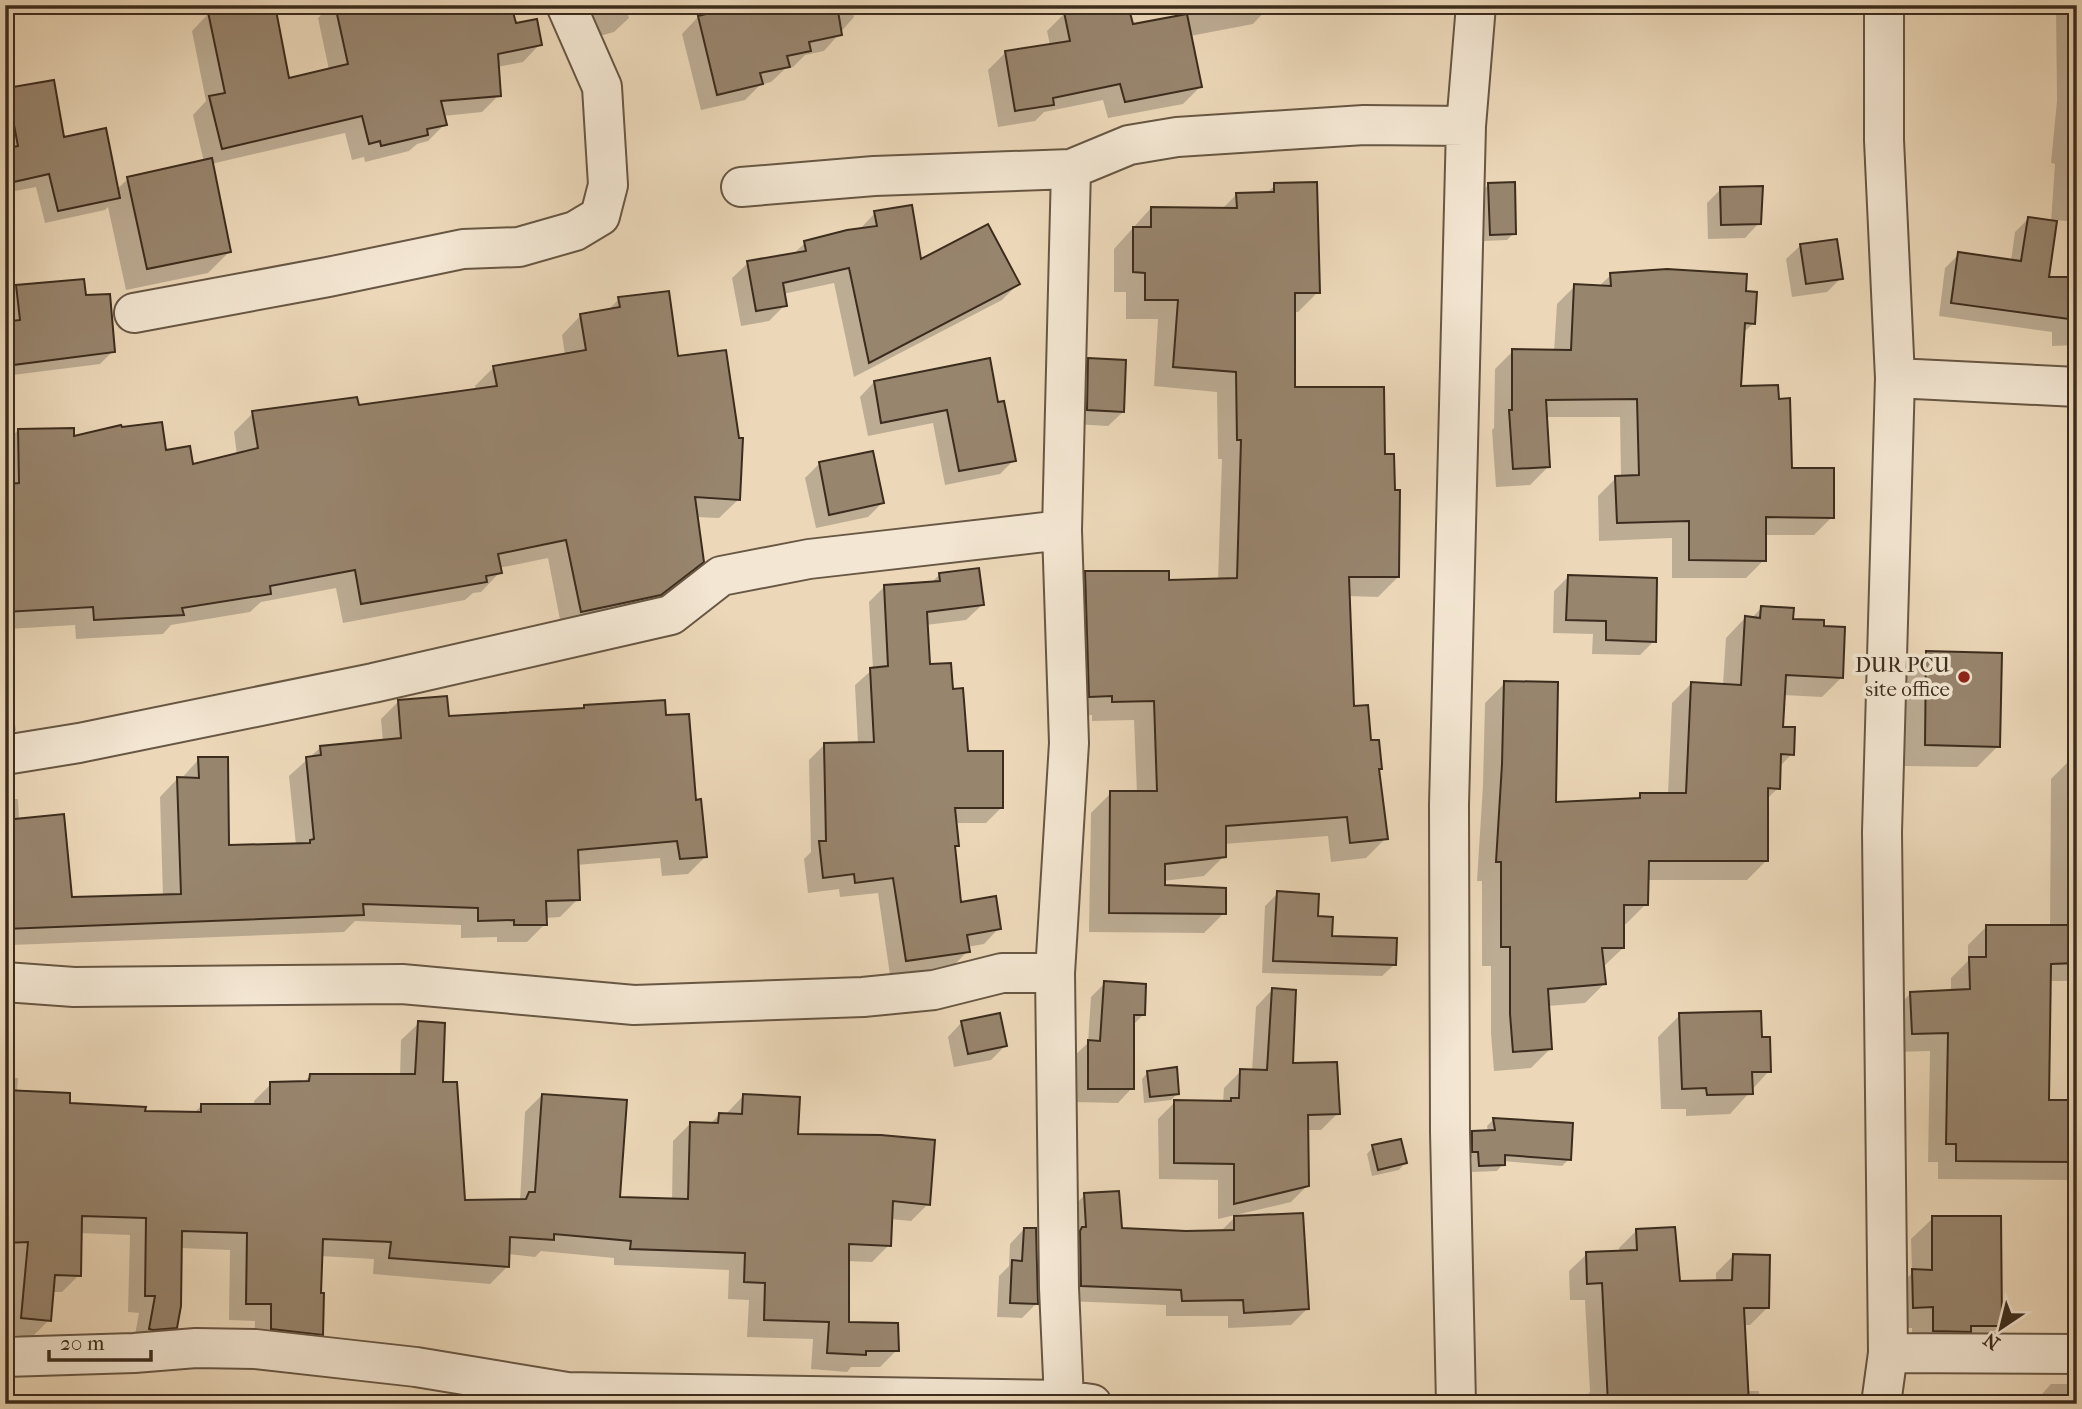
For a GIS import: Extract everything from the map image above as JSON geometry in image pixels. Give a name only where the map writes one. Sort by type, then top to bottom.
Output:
[{"type":"street","points":[[134,313],[328,278],[463,249],[519,247],[575,231],[600,216],[608,185],[602,87],[566,5]]},
{"type":"street","points":[[1456,1404],[1450,1118],[1449,805],[1466,126],[1476,5]]},
{"type":"street","points":[[1881,1404],[1888,1353],[1882,832],[1895,378],[1884,140],[1884,5]]},
{"type":"street","points":[[741,187],[874,176],[1071,169],[1129,145],[1177,137],[1364,125],[1466,126]]},
{"type":"street","points":[[5,1357],[196,1348],[254,1349],[416,1367],[567,1392],[1078,1402],[1059,1288],[1055,973],[1069,743],[1062,530],[1071,169]]},
{"type":"street","points":[[1895,378],[2077,387]]},
{"type":"street","points":[[5,755],[79,743],[373,683],[670,615],[721,576],[809,559],[1062,530]]},
{"type":"street","points":[[5,982],[74,987],[402,984],[634,1005],[863,997],[934,990],[1002,973],[1055,973]]},
{"type":"street","points":[[1888,1353],[2077,1354]]},
{"type":"building","points":[[242,5],[275,5],[289,78],[348,64],[335,5],[511,5],[516,23],[537,19],[542,45],[498,54],[501,96],[441,101],[447,125],[427,129],[428,135],[381,146],[380,141],[369,144],[362,116],[222,149],[209,96],[225,93],[208,12]]},
{"type":"building","points":[[741,5],[837,5],[842,35],[809,42],[811,51],[787,56],[790,67],[760,73],[763,84],[717,95],[698,16]]},
{"type":"building","points":[[1097,5],[1128,5],[1133,24],[1187,14],[1202,87],[1125,102],[1120,84],[1053,98],[1054,105],[1015,111],[1005,51],[1070,41],[1064,12]]},
{"type":"building","points":[[54,80],[64,137],[106,128],[120,198],[58,211],[49,174],[5,184],[5,149],[18,146],[7,88]]},
{"type":"building","points":[[212,158],[231,252],[147,269],[127,177]]},
{"type":"building","points":[[1317,182],[1320,293],[1295,293],[1295,387],[1384,387],[1385,454],[1394,454],[1395,490],[1400,490],[1399,577],[1349,577],[1354,706],[1368,705],[1371,740],[1379,740],[1382,769],[1379,769],[1388,839],[1350,843],[1347,817],[1226,826],[1226,857],[1165,864],[1165,885],[1226,888],[1226,914],[1109,913],[1110,791],[1157,791],[1154,701],[1112,702],[1112,696],[1089,697],[1085,571],[1169,571],[1169,580],[1237,578],[1241,440],[1237,440],[1236,372],[1173,367],[1178,300],[1145,300],[1145,273],[1133,272],[1133,227],[1151,227],[1151,207],[1237,208],[1236,193],[1274,192],[1274,183]]},
{"type":"building","points":[[1515,182],[1516,234],[1490,235],[1488,183]]},
{"type":"building","points":[[1763,186],[1761,224],[1721,225],[1720,187]]},
{"type":"building","points":[[912,205],[921,259],[988,224],[1020,284],[869,363],[849,268],[783,283],[787,306],[756,311],[747,261],[806,251],[804,241],[847,230],[877,226],[874,211]]},
{"type":"building","points":[[2028,217],[2057,221],[2049,277],[2077,277],[2077,320],[1951,303],[1958,252],[2021,261]]},
{"type":"building","points":[[1837,239],[1843,279],[1806,284],[1800,244]]},
{"type":"building","points":[[1667,269],[1747,274],[1746,291],[1757,292],[1755,324],[1745,323],[1741,386],[1778,385],[1779,399],[1790,398],[1792,468],[1834,468],[1834,518],[1766,517],[1766,561],[1689,560],[1689,521],[1617,523],[1615,476],[1639,475],[1637,399],[1546,400],[1550,467],[1513,469],[1509,410],[1512,410],[1512,349],[1571,350],[1574,284],[1611,286],[1610,273]]},
{"type":"building","points":[[84,279],[86,295],[110,294],[115,352],[5,366],[5,322],[20,320],[16,285]]},
{"type":"building","points":[[669,291],[678,356],[726,350],[739,438],[743,438],[740,500],[695,497],[704,562],[661,595],[581,612],[566,540],[498,554],[502,573],[486,576],[487,582],[361,604],[355,570],[270,586],[271,594],[182,608],[184,615],[94,620],[93,607],[5,612],[5,484],[19,483],[18,429],[74,428],[74,436],[121,425],[162,422],[166,450],[190,446],[193,464],[258,448],[252,411],[357,397],[359,405],[497,386],[493,366],[586,350],[580,314],[620,307],[618,297]]},
{"type":"building","points":[[990,358],[998,402],[1004,401],[1016,461],[959,471],[947,410],[881,423],[874,381]]},
{"type":"building","points":[[1088,358],[1126,360],[1124,412],[1087,410]]},
{"type":"building","points":[[873,451],[884,503],[829,515],[819,462]]},
{"type":"building","points":[[979,568],[984,605],[927,612],[930,664],[951,663],[953,689],[963,688],[968,751],[1003,751],[1003,808],[955,808],[959,846],[955,846],[961,902],[996,896],[1001,929],[967,935],[970,952],[906,961],[893,878],[855,883],[854,874],[823,878],[819,841],[826,841],[824,743],[874,742],[870,668],[888,666],[884,585],[940,581],[939,573]]},
{"type":"building","points":[[1568,575],[1657,578],[1656,642],[1606,640],[1606,621],[1566,620]]},
{"type":"building","points":[[1761,606],[1794,608],[1793,619],[1824,620],[1824,626],[1845,627],[1843,678],[1786,675],[1783,727],[1795,727],[1794,755],[1781,754],[1780,789],[1768,788],[1768,861],[1649,861],[1648,905],[1624,905],[1624,948],[1602,948],[1606,984],[1548,989],[1552,1049],[1513,1052],[1510,947],[1501,947],[1501,862],[1496,862],[1504,681],[1558,682],[1556,802],[1640,798],[1640,793],[1686,793],[1691,682],[1741,685],[1745,616],[1760,618]]},
{"type":"building","name":"DUR PCU site office","points":[[1926,651],[2002,653],[2000,747],[1925,745]]},
{"type":"building","points":[[447,696],[449,716],[665,700],[666,715],[689,714],[696,800],[701,799],[707,857],[680,859],[677,841],[578,850],[580,900],[546,901],[547,925],[514,925],[514,920],[478,921],[478,908],[363,904],[364,915],[5,929],[5,820],[64,814],[72,897],[181,894],[177,777],[199,778],[198,757],[228,757],[229,845],[310,843],[310,840],[314,839],[306,757],[321,755],[320,746],[401,738],[398,700]]},
{"type":"building","points":[[1277,891],[1319,894],[1318,916],[1333,917],[1332,936],[1397,938],[1396,965],[1273,961]]},
{"type":"building","points":[[1986,925],[2077,925],[2077,963],[2051,964],[2049,1100],[2077,1100],[2077,1162],[1956,1161],[1956,1144],[1946,1144],[1948,1033],[1912,1034],[1910,992],[1970,989],[1969,957],[1986,957]]},
{"type":"building","points":[[1104,981],[1146,984],[1145,1015],[1134,1015],[1134,1089],[1088,1089],[1088,1040],[1100,1041]]},
{"type":"building","points":[[1272,988],[1296,990],[1293,1063],[1337,1062],[1340,1114],[1308,1115],[1309,1186],[1234,1204],[1234,1164],[1174,1163],[1174,1100],[1231,1101],[1231,1098],[1239,1098],[1240,1069],[1267,1070]]},
{"type":"building","points":[[1761,1011],[1762,1037],[1770,1037],[1771,1072],[1752,1072],[1753,1094],[1707,1095],[1706,1088],[1682,1089],[1679,1013]]},
{"type":"building","points":[[1000,1013],[1007,1046],[968,1054],[961,1021]]},
{"type":"building","points":[[418,1021],[445,1023],[443,1082],[457,1082],[465,1200],[526,1199],[529,1192],[535,1192],[542,1094],[627,1100],[620,1197],[688,1199],[690,1122],[718,1123],[719,1113],[742,1114],[743,1094],[800,1097],[798,1134],[881,1135],[935,1140],[930,1205],[893,1201],[891,1246],[849,1244],[849,1322],[898,1323],[899,1351],[866,1351],[866,1355],[827,1353],[829,1322],[764,1320],[765,1283],[744,1282],[745,1253],[630,1249],[631,1241],[554,1234],[554,1240],[510,1237],[509,1267],[389,1258],[391,1242],[323,1239],[323,1335],[271,1329],[271,1304],[246,1304],[247,1233],[182,1231],[181,1306],[177,1328],[153,1330],[149,1329],[155,1296],[145,1296],[146,1218],[82,1216],[81,1276],[55,1275],[51,1321],[21,1318],[28,1242],[5,1243],[5,1090],[70,1093],[70,1103],[146,1107],[145,1111],[201,1112],[201,1104],[270,1104],[270,1082],[309,1081],[310,1074],[415,1074]]},
{"type":"building","points":[[1177,1067],[1179,1094],[1150,1097],[1147,1071]]},
{"type":"building","points":[[1493,1118],[1573,1123],[1571,1160],[1505,1155],[1505,1165],[1479,1166],[1478,1152],[1472,1152],[1472,1131],[1495,1130]]},
{"type":"building","points":[[1401,1139],[1407,1163],[1378,1170],[1372,1145]]},
{"type":"building","points":[[1119,1191],[1122,1228],[1234,1230],[1234,1216],[1303,1213],[1309,1309],[1244,1313],[1243,1300],[1182,1301],[1181,1290],[1081,1286],[1080,1231],[1082,1227],[1086,1227],[1084,1193]]},
{"type":"building","points":[[1932,1216],[2001,1216],[2002,1326],[1971,1326],[1971,1332],[1933,1331],[1933,1307],[1913,1308],[1912,1269],[1932,1270]]},
{"type":"building","points":[[1675,1227],[1680,1281],[1732,1280],[1733,1254],[1770,1255],[1769,1308],[1744,1308],[1749,1404],[1608,1404],[1602,1283],[1587,1284],[1586,1252],[1637,1250],[1636,1229]]},
{"type":"building","points":[[1024,1228],[1036,1228],[1038,1304],[1010,1303],[1012,1260],[1022,1261]]},
{"type":"place","name":"DUR PCU site office","points":[[1964,677]]}]
